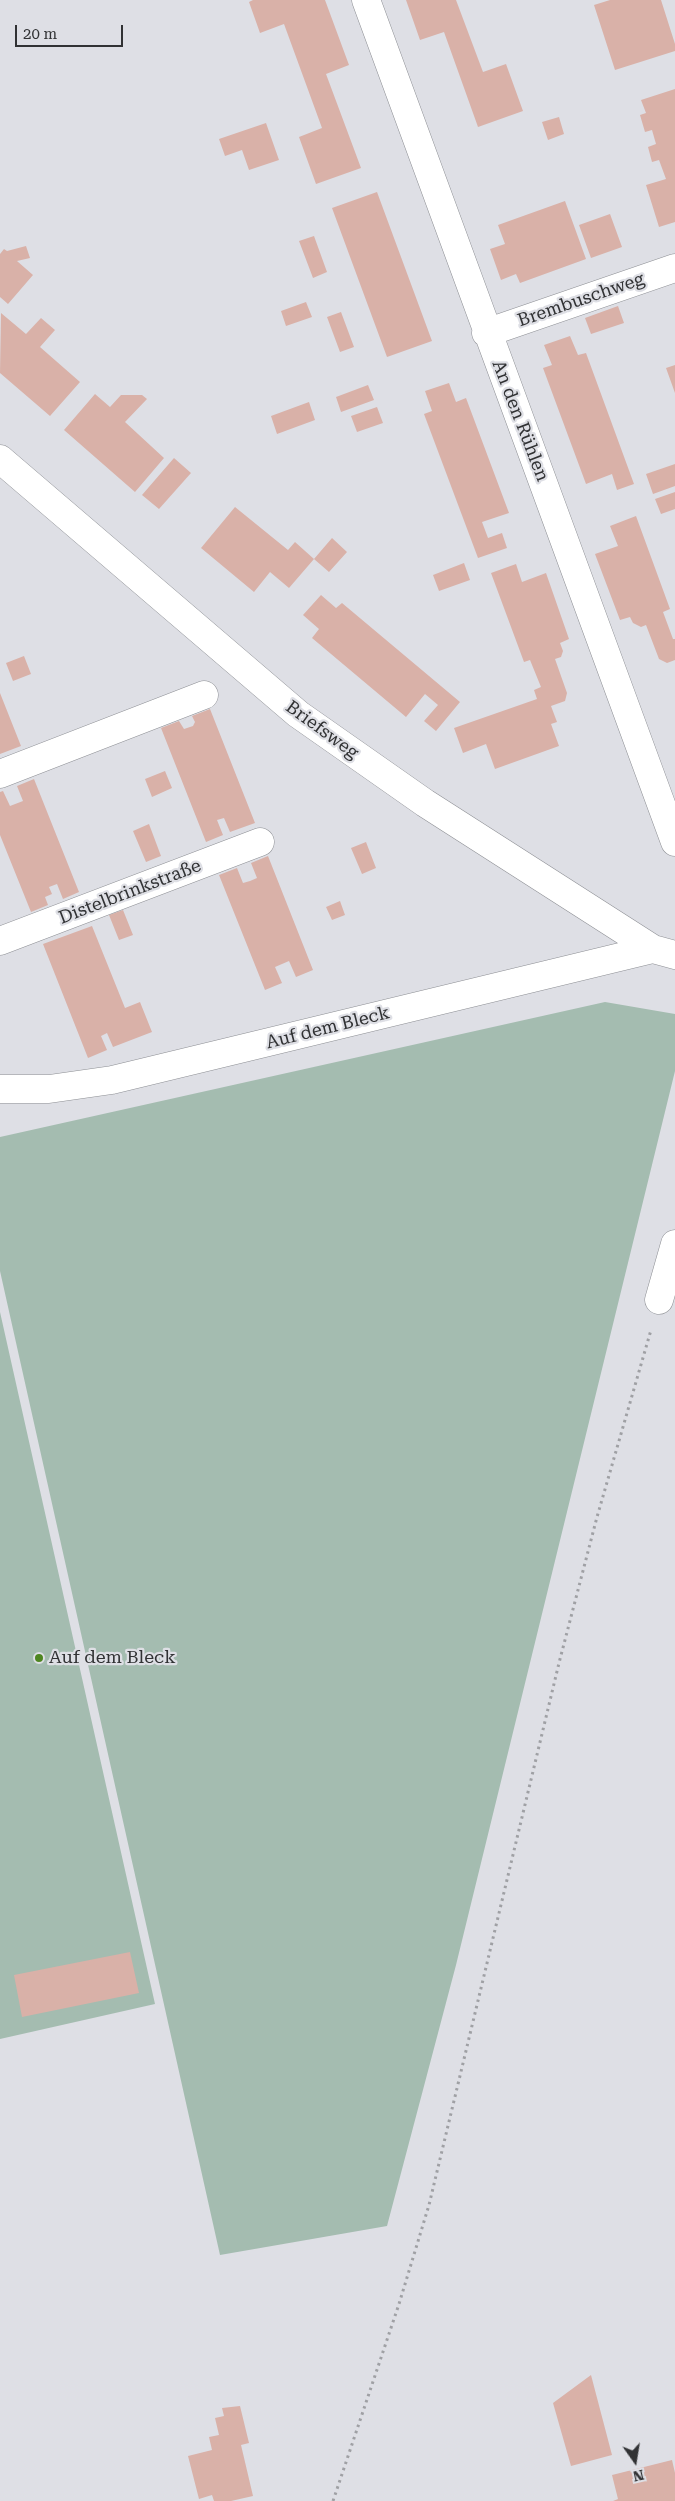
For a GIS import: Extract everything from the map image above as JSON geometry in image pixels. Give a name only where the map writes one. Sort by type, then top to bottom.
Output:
[{"type":"street","name":"An den Rühlen","points":[[366,0],[486,333],[675,842]]},
{"type":"street","name":"Brembuschweg","points":[[486,333],[675,268]]},
{"type":"street","name":"Briefsweg","points":[[0,459],[298,714],[425,803],[664,952]]},
{"type":"street","points":[[0,774],[204,695]]},
{"type":"street","name":"Distelbrinkstraße","points":[[0,941],[260,842]]},
{"type":"street","name":"Auf dem Bleck","points":[[0,1089],[49,1090],[112,1080],[664,952]]},
{"type":"street","points":[[659,1300],[675,1244]]},
{"type":"path","points":[[333,2501],[399,2304],[429,2205],[559,1663],[597,1517],[659,1300]]},
{"type":"green space","points":[[605,1002],[675,1014],[675,1071],[456,1965],[387,2226],[220,2255],[0,1271],[0,1137]]},
{"type":"green space","name":"Auf dem Bleck","points":[[0,1312],[155,2004],[0,2039]]},
{"type":"building","points":[[253,0],[325,0],[349,65],[326,74],[361,168],[316,184],[299,137],[322,128],[284,24],[260,33],[249,2]]},
{"type":"building","points":[[406,0],[456,0],[483,72],[506,64],[523,111],[478,127],[444,32],[420,40]]},
{"type":"building","points":[[610,0],[661,0],[675,44],[675,51],[615,70],[594,5]]},
{"type":"building","points":[[675,89],[675,222],[659,227],[646,185],[666,179],[659,160],[652,162],[648,147],[656,144],[652,130],[645,132],[640,115],[646,113],[641,100]]},
{"type":"building","points":[[559,117],[564,134],[548,140],[542,122]]},
{"type":"building","points":[[266,123],[279,160],[249,170],[242,150],[225,156],[219,139]]},
{"type":"building","points":[[377,192],[432,341],[387,357],[332,208]]},
{"type":"building","points":[[565,201],[586,259],[520,283],[516,274],[501,280],[490,249],[505,244],[498,225]]},
{"type":"building","points":[[610,214],[622,247],[591,258],[579,225]]},
{"type":"building","points":[[314,236],[327,272],[313,278],[299,241]]},
{"type":"building","points":[[26,246],[30,258],[17,261],[33,275],[8,304],[0,297],[0,254],[4,249],[7,251]]},
{"type":"building","points":[[306,302],[312,317],[286,326],[281,311]]},
{"type":"building","points":[[618,306],[624,323],[591,334],[585,318]]},
{"type":"building","points":[[341,312],[354,347],[340,352],[327,317]]},
{"type":"building","points":[[1,313],[26,334],[41,318],[55,330],[40,347],[80,382],[50,416],[0,373]]},
{"type":"building","points":[[570,336],[578,355],[586,353],[634,484],[617,490],[612,474],[586,484],[543,368],[552,365],[544,345]]},
{"type":"building","points":[[675,365],[675,393],[666,368]]},
{"type":"building","points":[[449,383],[456,402],[466,398],[509,513],[482,522],[488,538],[502,533],[507,548],[478,558],[424,414],[432,411],[425,391]]},
{"type":"building","points":[[368,385],[374,400],[341,412],[336,397]]},
{"type":"building","points":[[95,394],[110,407],[121,395],[142,395],[147,399],[125,422],[164,458],[135,492],[64,430]]},
{"type":"building","points":[[309,402],[315,420],[277,434],[271,416]]},
{"type":"building","points":[[377,407],[383,423],[357,432],[351,416]]},
{"type":"building","points":[[174,458],[191,473],[159,509],[142,495]]},
{"type":"building","points":[[675,464],[675,486],[653,494],[646,474]]},
{"type":"building","points":[[675,492],[675,509],[661,514],[655,499]]},
{"type":"building","points":[[235,507],[288,550],[295,542],[314,559],[289,588],[270,572],[254,592],[201,548]]},
{"type":"building","points":[[636,516],[670,609],[663,612],[673,639],[675,639],[675,660],[667,663],[659,659],[646,625],[641,627],[633,623],[630,617],[620,620],[595,554],[618,546],[610,526]]},
{"type":"building","points":[[332,538],[347,552],[329,572],[314,559]]},
{"type":"building","points":[[464,563],[470,580],[439,591],[433,575]]},
{"type":"building","points":[[516,564],[522,582],[546,573],[569,639],[560,643],[563,651],[561,657],[555,659],[567,693],[565,701],[551,706],[557,722],[551,724],[559,746],[495,769],[486,744],[463,753],[454,728],[537,699],[534,690],[541,687],[530,660],[524,662],[491,573]]},
{"type":"building","points":[[321,595],[336,608],[342,603],[460,702],[436,731],[424,721],[438,705],[425,694],[406,717],[312,638],[319,629],[303,615]]},
{"type":"building","points":[[24,656],[31,674],[13,681],[6,663]]},
{"type":"building","points":[[0,693],[21,746],[0,754]]},
{"type":"building","points":[[210,709],[255,823],[230,832],[224,818],[217,820],[223,835],[206,842],[161,728],[179,721],[184,729],[193,726],[195,722],[192,716]]},
{"type":"building","points":[[165,771],[172,788],[152,797],[145,779]]},
{"type":"building","points":[[34,779],[79,892],[63,899],[57,884],[49,887],[52,894],[45,897],[48,905],[31,912],[0,835],[0,792],[3,791],[10,806],[23,801],[17,786]]},
{"type":"building","points":[[149,824],[161,856],[146,862],[133,831]]},
{"type":"building","points":[[366,842],[376,868],[362,874],[351,848]]},
{"type":"building","points":[[268,856],[313,970],[296,977],[289,961],[275,967],[282,983],[265,990],[219,875],[237,868],[243,883],[250,881],[257,878],[251,863]]},
{"type":"building","points":[[340,901],[345,915],[332,920],[326,907]]},
{"type":"building","points":[[123,910],[133,935],[119,940],[109,915]]},
{"type":"building","points":[[92,926],[125,1008],[140,1002],[152,1032],[113,1047],[107,1033],[101,1036],[107,1050],[88,1058],[43,944]]},
{"type":"building","points":[[130,1952],[139,1993],[22,2017],[14,1975]]},
{"type":"building","points":[[591,2375],[612,2455],[571,2466],[553,2403]]},
{"type":"building","points":[[240,2406],[249,2443],[241,2445],[253,2496],[231,2501],[214,2501],[212,2495],[199,2499],[188,2456],[212,2450],[209,2437],[219,2435],[215,2418],[224,2416],[222,2408]]},
{"type":"building","points":[[672,2460],[675,2473],[675,2501],[613,2501],[618,2499],[612,2475]]},
{"type":"place","name":"Auf dem Bleck","points":[[39,1658]]}]
